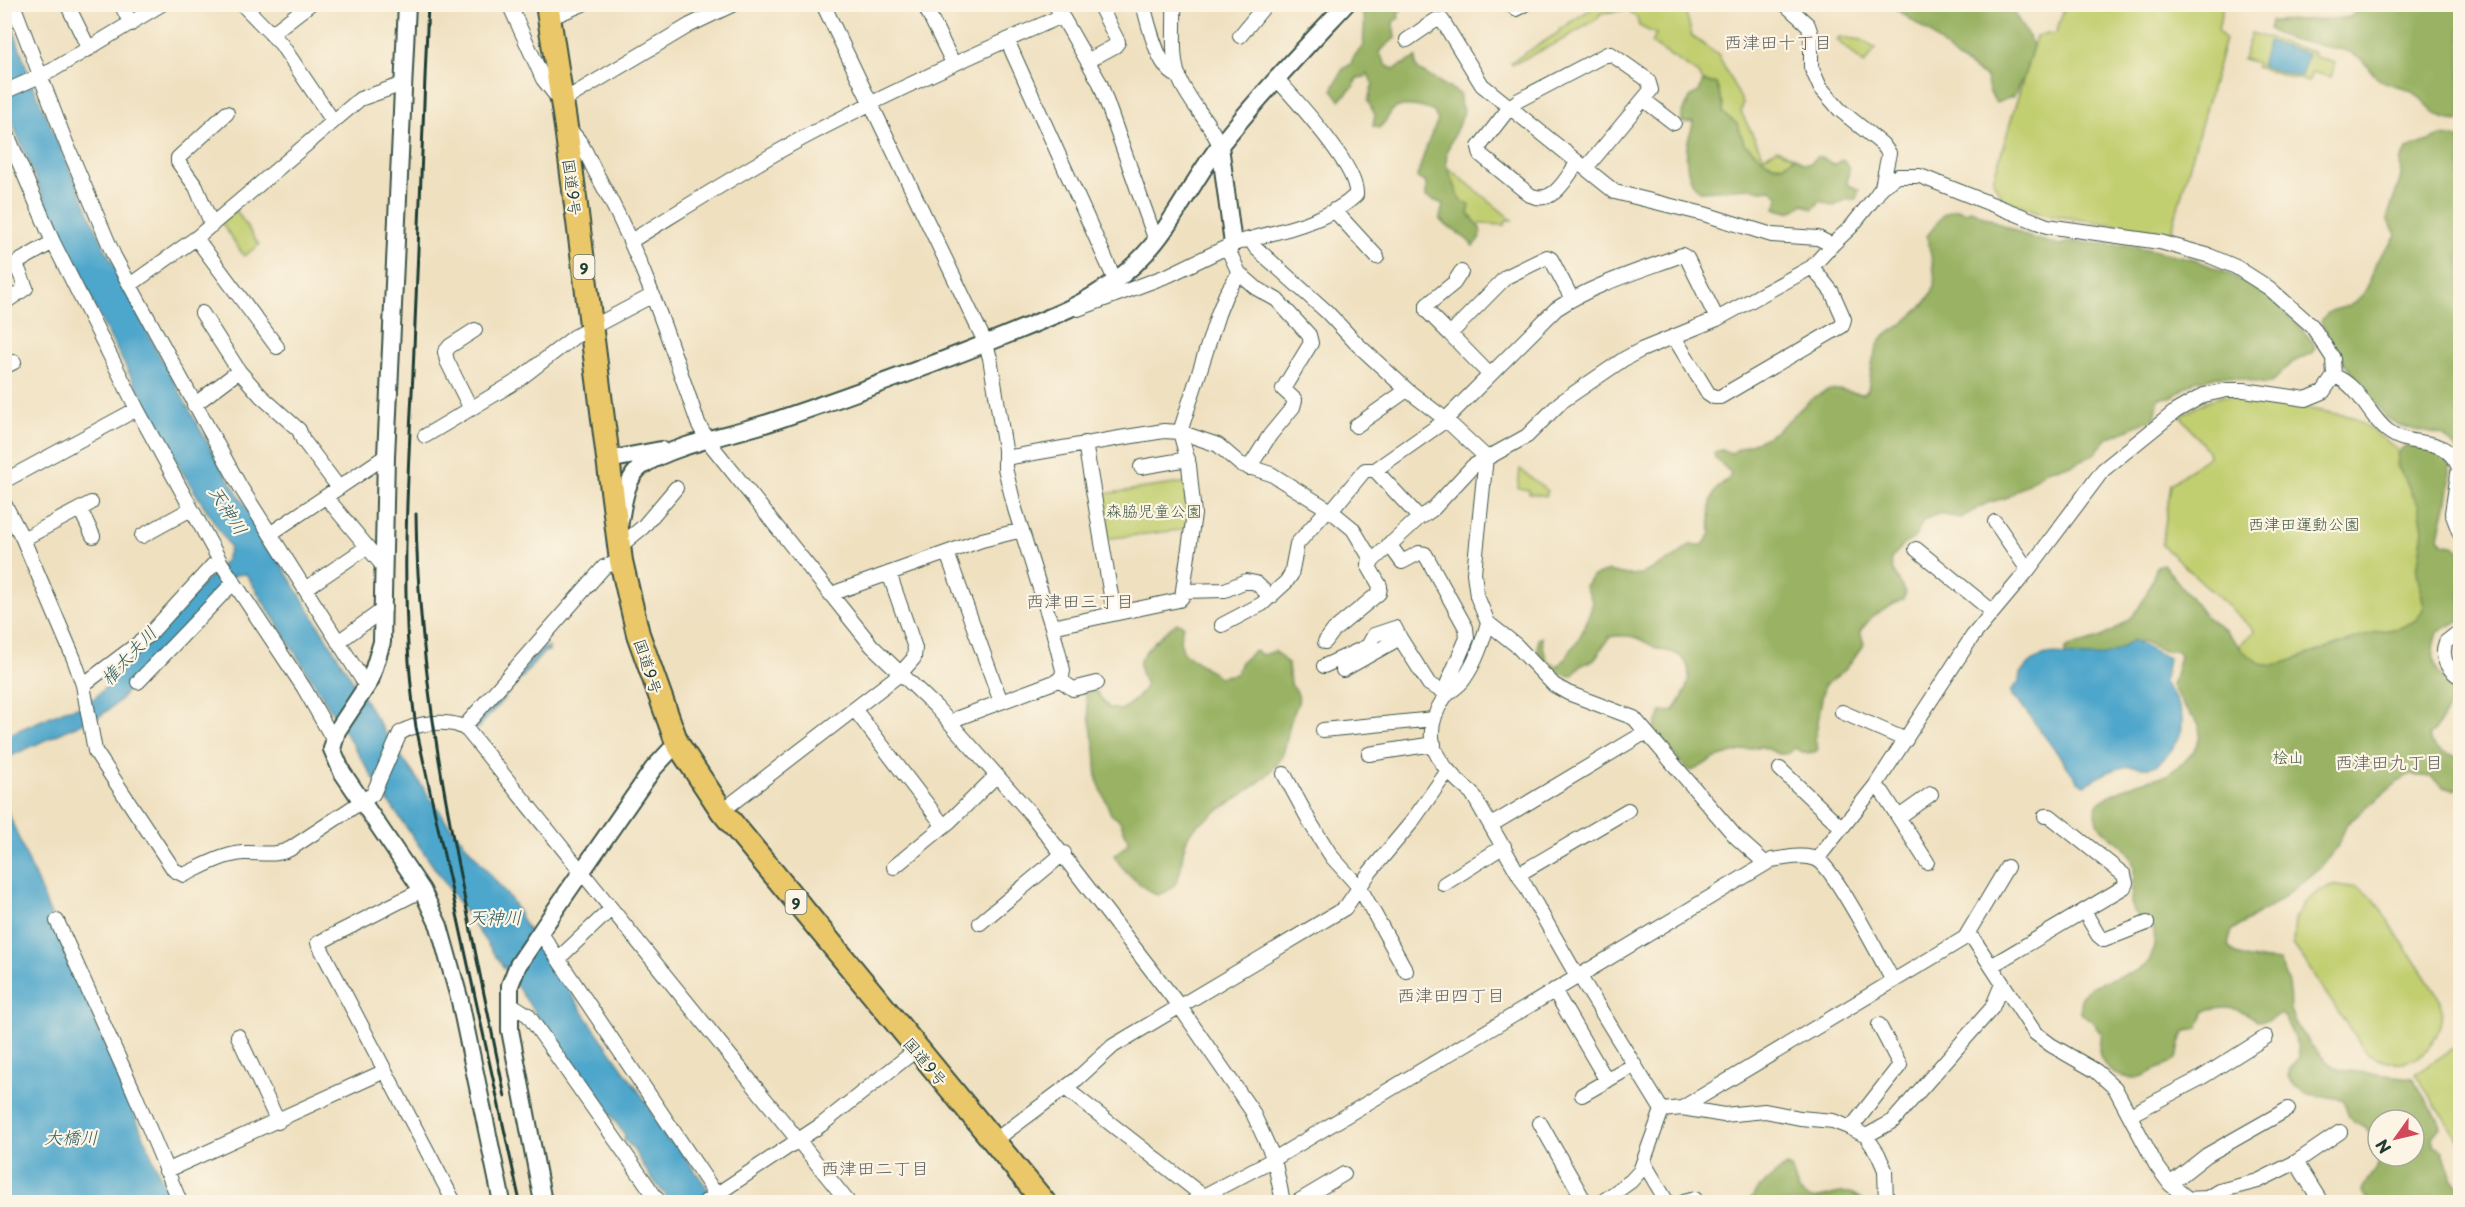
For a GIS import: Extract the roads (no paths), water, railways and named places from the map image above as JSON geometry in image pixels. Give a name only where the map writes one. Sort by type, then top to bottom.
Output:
[{"type":"highway","name":"国道9号","points":[[548,11],[592,327],[616,551],[638,634],[677,743],[722,811],[1044,1203]]},
{"type":"street","points":[[13,4],[39,78],[114,256],[241,488],[366,689]]},
{"type":"street","points":[[67,4],[89,49]]},
{"type":"street","points":[[121,4],[131,24]]},
{"type":"street","points":[[4,92],[39,78],[162,4]]},
{"type":"street","points":[[242,4],[281,44],[333,121]]},
{"type":"street","points":[[271,34],[310,4]]},
{"type":"street","points":[[407,4],[386,456],[384,609],[380,654],[366,689],[334,736],[332,749],[335,759],[368,798],[422,890],[438,926],[460,1001],[502,1203]]},
{"type":"street","points":[[509,4],[543,79],[561,102],[690,26],[734,4]]},
{"type":"street","points":[[548,11],[583,4]]},
{"type":"street","points":[[823,4],[985,342],[990,358],[1005,468],[1063,670],[1059,679],[950,723]]},
{"type":"street","points":[[924,4],[953,63]]},
{"type":"street","points":[[1089,60],[1115,46],[1118,42],[1099,4]]},
{"type":"street","points":[[1143,4],[1154,44],[1171,74],[1179,76]]},
{"type":"street","points":[[1174,4],[1179,76],[1220,146],[1230,246],[1239,273],[1256,288],[1277,300],[1309,335],[1311,343],[1281,392],[1291,394],[1295,400],[1293,407],[1270,435],[1249,468]]},
{"type":"street","points":[[1240,36],[1266,4]]},
{"type":"street","points":[[1057,314],[1095,294],[1115,280],[1156,241],[1220,146],[1276,78],[1346,4]]},
{"type":"street","points":[[1511,4],[1516,9],[1525,4]]},
{"type":"street","points":[[1785,4],[1801,16],[1808,25],[1811,34],[1810,67],[1820,87],[1840,110],[1887,149],[1889,157],[1882,187]]},
{"type":"street","points":[[632,241],[788,146],[870,103],[1007,39],[1058,10],[1089,60],[1100,83],[1156,241]]},
{"type":"street","points":[[1407,40],[1436,20],[1442,20],[1482,85],[1611,190],[1619,194],[1704,214],[1772,235],[1818,238],[1832,245]]},
{"type":"street","points":[[1007,39],[1115,280]]},
{"type":"street","points":[[1609,54],[1650,83],[1651,90],[1644,100],[1547,198],[1530,195],[1481,155],[1479,150],[1480,144],[1510,107],[1609,54]]},
{"type":"street","points":[[616,551],[630,479],[639,467],[659,457],[773,421],[1057,314],[1118,295],[1169,275],[1230,246],[1334,210],[1356,195],[1357,186],[1310,115],[1276,78]]},
{"type":"street","points":[[130,285],[196,238],[360,99],[403,84]]},
{"type":"street","points":[[1644,100],[1674,123]]},
{"type":"street","points":[[212,225],[196,187],[178,162],[178,158],[227,113]]},
{"type":"street","points":[[4,127],[53,242],[136,409],[221,562],[334,736]]},
{"type":"street","points":[[566,128],[574,134],[632,241],[653,295],[703,442],[872,646],[950,723],[1064,854],[1180,1007],[1252,1111],[1274,1159],[1283,1203]]},
{"type":"street","points":[[1325,642],[1334,630],[1379,593],[1380,586],[1368,567],[1372,561],[1420,516],[1433,509],[1473,466],[1527,436],[1560,402],[1624,359],[1717,319],[1792,280],[1812,267],[1851,227],[1882,187],[1898,176],[1920,176],[2047,226],[2160,242],[2210,256],[2256,279],[2302,316],[2328,346],[2335,367],[2334,376],[2323,392],[2306,399],[2227,390],[2204,394],[2189,403],[2103,470],[2028,570],[1961,652],[1875,786],[1817,859]]},
{"type":"street","points":[[1334,210],[1377,257]]},
{"type":"street","points":[[196,238],[277,347]]},
{"type":"street","points":[[1250,239],[1256,248],[1327,312],[1356,343],[1486,457]]},
{"type":"street","points":[[4,303],[26,288],[9,264],[53,242]]},
{"type":"street","points":[[1222,625],[1271,597],[1291,574],[1297,544],[1365,470],[1375,470],[1442,423],[1545,318],[1572,299],[1682,255],[1687,258],[1717,319]]},
{"type":"street","points":[[1450,334],[1506,277],[1545,257],[1551,260],[1572,299]]},
{"type":"street","points":[[1674,338],[1708,393],[1714,397],[1720,397],[1843,324],[1844,320],[1832,292],[1812,267]]},
{"type":"street","points":[[1461,272],[1454,283],[1427,305],[1427,311],[1490,375]]},
{"type":"street","points":[[1052,627],[1179,600],[1183,591],[1194,514],[1188,459],[1180,432],[1218,314],[1226,294],[1239,273]]},
{"type":"street","points":[[425,436],[517,381],[574,337],[653,295]]},
{"type":"street","points":[[202,313],[239,371],[261,396],[299,430],[303,440],[339,488]]},
{"type":"street","points":[[471,409],[447,361],[446,352],[450,346],[475,330]]},
{"type":"street","points":[[194,405],[239,371]]},
{"type":"street","points":[[2334,376],[2350,384],[2369,411],[2389,432],[2407,439],[2431,442],[2449,452],[2459,468],[2452,513],[2460,534]]},
{"type":"street","points":[[1356,426],[1407,390]]},
{"type":"street","points":[[4,481],[136,409]]},
{"type":"street","points":[[1005,458],[1164,431],[1180,432],[1218,445],[1240,464],[1271,474],[1329,510],[1353,530],[1372,561]]},
{"type":"street","points":[[608,460],[703,442]]},
{"type":"street","points":[[1085,443],[1114,613]]},
{"type":"street","points":[[270,534],[386,456]]},
{"type":"street","points":[[1486,457],[1474,573],[1477,596],[1488,623],[1516,645],[1554,685],[1568,693],[1634,718],[1736,837],[1765,863]]},
{"type":"street","points":[[1141,467],[1188,459]]},
{"type":"street","points":[[1375,470],[1414,513],[1420,516]]},
{"type":"street","points":[[464,727],[616,551],[643,527],[676,488]]},
{"type":"street","points":[[326,497],[383,566]]},
{"type":"street","points":[[4,503],[23,539],[84,690],[95,751],[174,870],[184,875],[231,855],[283,853],[368,798],[398,736],[410,728],[450,722],[464,727],[848,1203]]},
{"type":"street","points":[[23,539],[85,506],[93,536]]},
{"type":"street","points":[[142,536],[191,509]]},
{"type":"street","points":[[1995,522],[2028,570]]},
{"type":"street","points":[[831,594],[982,540],[1022,530]]},
{"type":"street","points":[[1389,544],[1402,562],[1419,553],[1425,554],[1466,628],[1467,638],[1446,687],[1448,694]]},
{"type":"street","points":[[305,589],[367,547]]},
{"type":"street","points":[[1916,549],[1992,612]]},
{"type":"street","points":[[947,553],[1000,702]]},
{"type":"street","points":[[84,690],[148,636],[213,565],[221,562]]},
{"type":"street","points":[[722,811],[900,674],[914,657],[915,648],[888,573]]},
{"type":"street","points":[[138,682],[233,580]]},
{"type":"street","points":[[1183,591],[1225,590],[1246,581],[1256,583],[1271,597]]},
{"type":"street","points":[[338,642],[384,609]]},
{"type":"street","points":[[1488,623],[1479,651],[1465,678],[1448,694],[1434,718],[1430,731],[1434,744],[1447,772],[1472,793],[1578,975],[1662,1110]]},
{"type":"street","points":[[1324,666],[1368,646],[1374,635],[1395,628],[1421,676],[1429,684],[1448,694]]},
{"type":"street","points":[[2460,632],[2446,642],[2444,652],[2444,659],[2450,669],[2460,677]]},
{"type":"street","points":[[1343,670],[1400,638]]},
{"type":"street","points":[[1059,679],[1073,689],[1097,683]]},
{"type":"street","points":[[855,710],[943,825]]},
{"type":"street","points":[[1842,712],[1906,740]]},
{"type":"street","points":[[1323,730],[1434,718]]},
{"type":"street","points":[[1491,825],[1646,732]]},
{"type":"street","points":[[543,1203],[510,1030],[510,985],[518,965],[580,873],[653,769],[677,743]]},
{"type":"street","points":[[1370,754],[1434,744]]},
{"type":"street","points":[[1779,769],[1842,828]]},
{"type":"street","points":[[994,1141],[1065,1088],[1113,1046],[1338,913],[1350,903],[1371,872],[1412,823],[1447,772]]},
{"type":"street","points":[[1284,774],[1332,857],[1360,888],[1406,971]]},
{"type":"street","points":[[894,867],[996,776]]},
{"type":"street","points":[[1875,786],[1883,793],[1927,862]]},
{"type":"street","points":[[1899,817],[1931,794]]},
{"type":"street","points":[[1519,874],[1628,810]]},
{"type":"street","points":[[1991,966],[2124,887],[2126,879],[2124,874],[2050,816],[2045,816]]},
{"type":"street","points":[[1444,884],[1504,846]]},
{"type":"street","points":[[980,923],[1064,854]]},
{"type":"street","points":[[1065,1088],[1197,1199],[1274,1159],[1765,863],[1788,858],[1817,859],[1824,866],[1846,899],[1893,981]]},
{"type":"street","points":[[1682,1108],[1966,936],[2007,867]]},
{"type":"street","points":[[422,890],[318,943],[454,1203]]},
{"type":"street","points":[[558,959],[611,909]]},
{"type":"street","points":[[2084,911],[2097,935],[2104,940],[2147,923]]},
{"type":"street","points":[[57,921],[134,1092],[180,1203]]},
{"type":"street","points":[[540,932],[714,1199],[821,1125],[916,1050]]},
{"type":"street","points":[[1966,936],[1974,940],[2035,1033],[2050,1045],[2096,1071],[2111,1084],[2156,1166],[2186,1201],[2207,1198],[2219,1191],[2258,1180],[2296,1162],[2340,1132]]},
{"type":"street","points":[[1866,1136],[1893,1121],[1992,1008],[2002,984]]},
{"type":"street","points":[[1554,990],[1607,1081]]},
{"type":"street","points":[[509,1003],[528,1015],[659,1203]]},
{"type":"street","points":[[1851,1128],[1899,1067],[1899,1059],[1880,1025]]},
{"type":"street","points":[[238,1036],[278,1122]]},
{"type":"street","points":[[2130,1115],[2199,1079],[2266,1037]]},
{"type":"street","points":[[1582,1095],[1634,1065]]},
{"type":"street","points":[[166,1171],[278,1122],[385,1071]]},
{"type":"street","points":[[1662,1110],[1682,1108],[1724,1115],[1765,1111],[1800,1118],[1833,1121],[1851,1128],[1866,1136],[1874,1145],[1885,1170],[1886,1203]]},
{"type":"street","points":[[2170,1184],[2206,1155],[2288,1109]]},
{"type":"street","points":[[1602,1203],[1631,1181],[1644,1162],[1662,1110]]},
{"type":"street","points":[[1540,1123],[1585,1203]]},
{"type":"street","points":[[1644,1162],[1667,1203]]},
{"type":"street","points":[[2296,1162],[2321,1203]]},
{"type":"street","points":[[1297,1203],[1344,1174]]},
{"type":"water","name":"天神川","points":[[5,4],[32,84],[103,244],[156,349],[218,462],[385,733],[447,822],[512,901],[527,928],[589,1021],[642,1096],[668,1141],[676,1144],[717,1202],[671,1202],[650,1176],[632,1147],[624,1140],[625,1135],[556,1037],[545,1027],[386,798],[246,574],[235,575],[111,708],[94,720],[93,718],[13,755],[5,762],[5,736],[65,710],[83,706],[98,695],[226,560],[230,547],[178,465],[102,322],[52,218],[5,105]]},
{"type":"water","points":[[2268,42],[2308,53],[2301,77],[2261,66]]},
{"type":"water","points":[[2133,640],[2168,658],[2164,683],[2182,715],[2181,731],[2172,749],[2157,764],[2151,767],[2119,768],[2085,785],[2078,781],[2020,703],[2012,696],[2011,691],[2020,681],[2020,673],[2038,658],[2056,654],[2085,657],[2105,655]]},
{"type":"water","points":[[549,647],[549,651],[544,652],[478,728],[474,726],[541,649]]},
{"type":"water","name":"大橋川","points":[[4,803],[171,1202],[5,1202]]},
{"type":"railway","points":[[428,4],[407,506],[406,594],[411,683],[416,727],[520,1202]]},
{"type":"railway","points":[[416,514],[425,661],[435,734],[461,880],[505,1097]]},
{"type":"district","name":"西津田十丁目","points":[[1778,41]]},
{"type":"district","name":"西津田三丁目","points":[[1080,600]]},
{"type":"district","name":"西津田九丁目","points":[[2389,761]]},
{"type":"district","name":"西津田四丁目","points":[[1451,994]]},
{"type":"district","name":"西津田二丁目","points":[[875,1167]]},
{"type":"park label","name":"森脇児童公園","points":[[1154,510]]},
{"type":"park label","name":"西津田運動公園","points":[[2304,523]]},
{"type":"park label","name":"桧山","points":[[2288,756]]},
{"type":"water label","name":"権太夫川","points":[[128,655]]}]
